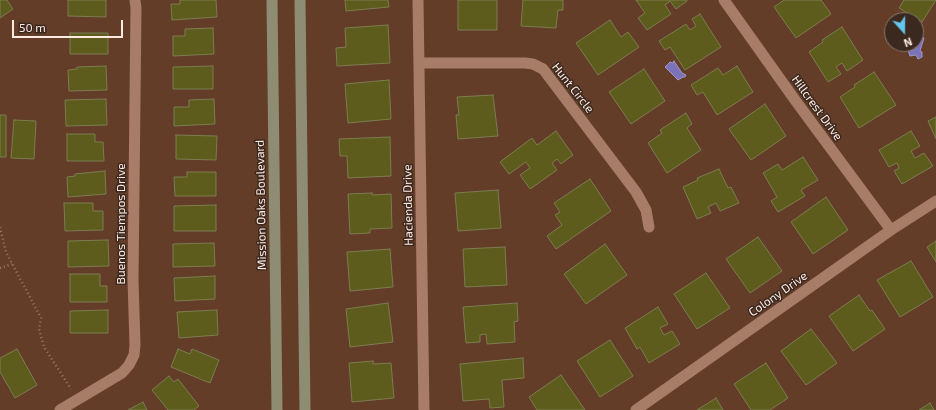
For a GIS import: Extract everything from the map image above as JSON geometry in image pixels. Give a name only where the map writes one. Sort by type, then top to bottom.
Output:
[{"type":"main road","name":"Mission Oaks Boulevard","points":[[272,0],[277,410]]},
{"type":"main road","points":[[300,0],[305,410]]},
{"type":"street","name":"Buenos Tiempos Drive","points":[[60,410],[122,373],[129,365],[134,355],[133,280],[135,0]]},
{"type":"street","name":"Hacienda Drive","points":[[418,0],[424,410]]},
{"type":"street","name":"Hillcrest Drive","points":[[724,0],[795,100],[891,230]]},
{"type":"street","name":"Hunt Circle","points":[[420,64],[525,63],[533,64],[543,69],[636,192],[646,210],[649,227]]},
{"type":"street","name":"Colony Drive","points":[[636,410],[891,230],[936,201]]},
{"type":"path","points":[[0,227],[6,252],[39,312],[41,318],[38,329],[44,347],[78,400]]},
{"type":"path","points":[[0,268],[12,264]]},
{"type":"shaded area","points":[[909,52],[922,52],[922,57],[918,59],[916,55],[910,56]]},
{"type":"shaded area","points":[[674,61],[682,73],[686,75],[678,80],[665,67],[670,62],[673,63]]},
{"type":"building","points":[[0,0],[7,0],[13,9],[0,18]]},
{"type":"building","points":[[68,0],[106,0],[106,17],[68,16]]},
{"type":"building","points":[[180,0],[216,0],[217,17],[172,20],[171,4],[180,4]]},
{"type":"building","points":[[345,0],[388,0],[389,7],[346,11]]},
{"type":"building","points":[[458,0],[497,0],[497,30],[458,30]]},
{"type":"building","points":[[523,0],[563,0],[563,10],[558,10],[556,28],[521,26]]},
{"type":"building","points":[[636,0],[687,1],[676,9],[670,1],[665,5],[671,14],[647,30],[638,18],[645,13]]},
{"type":"building","points":[[784,0],[821,0],[831,14],[796,38],[774,7]]},
{"type":"building","points":[[904,0],[936,0],[924,19],[924,12],[906,12],[899,8]]},
{"type":"building","points":[[700,14],[721,47],[685,70],[670,47],[665,50],[659,41],[686,24],[690,30],[696,26],[692,19]]},
{"type":"building","points":[[610,20],[621,37],[628,32],[639,47],[598,75],[576,43]]},
{"type":"building","points":[[388,25],[390,63],[337,66],[336,48],[346,47],[345,28]]},
{"type":"building","points":[[842,27],[863,60],[847,71],[842,63],[836,67],[841,74],[828,82],[809,52],[823,42],[822,40]]},
{"type":"building","points":[[213,28],[214,54],[173,56],[173,36],[185,36],[185,29]]},
{"type":"building","points":[[70,33],[108,33],[108,54],[70,54]]},
{"type":"building","points":[[106,66],[107,90],[69,91],[68,70],[77,69],[77,67]]},
{"type":"building","points":[[213,66],[213,89],[173,89],[173,67]]},
{"type":"building","points":[[737,66],[753,92],[717,115],[703,92],[697,95],[691,85],[718,68],[723,75]]},
{"type":"building","points":[[644,69],[665,101],[631,124],[609,92]]},
{"type":"building","points":[[874,72],[896,105],[859,128],[840,97],[855,87],[854,85]]},
{"type":"building","points":[[389,80],[391,119],[348,123],[345,84]]},
{"type":"building","points":[[493,95],[498,136],[458,139],[456,115],[459,115],[457,97]]},
{"type":"building","points":[[106,99],[107,125],[66,126],[65,100]]},
{"type":"building","points":[[214,99],[215,124],[174,126],[174,107],[189,107],[189,100]]},
{"type":"building","points":[[765,104],[786,136],[751,160],[729,129]]},
{"type":"building","points":[[686,113],[692,124],[687,128],[701,150],[667,173],[648,143],[662,133],[660,130]]},
{"type":"building","points":[[0,115],[6,115],[6,157],[0,157]]},
{"type":"building","points":[[936,117],[936,139],[928,121]]},
{"type":"building","points":[[14,120],[36,121],[34,159],[11,158]]},
{"type":"building","points":[[556,131],[573,155],[561,164],[557,159],[552,163],[557,170],[530,189],[520,175],[530,168],[526,162],[509,174],[500,162],[532,138],[537,145]]},
{"type":"building","points":[[911,131],[920,146],[911,151],[915,158],[924,153],[933,166],[902,184],[894,171],[899,168],[897,163],[889,167],[879,150]]},
{"type":"building","points":[[67,134],[95,134],[95,142],[103,142],[104,161],[67,161]]},
{"type":"building","points":[[176,135],[217,136],[216,160],[176,159]]},
{"type":"building","points":[[390,137],[391,176],[348,178],[347,156],[340,156],[339,139]]},
{"type":"building","points":[[803,157],[818,180],[801,190],[805,196],[778,212],[771,201],[777,197],[763,173],[778,164],[782,170]]},
{"type":"building","points":[[719,169],[728,188],[731,187],[739,203],[720,211],[716,203],[708,207],[711,213],[697,219],[683,187],[698,180],[697,178]]},
{"type":"building","points":[[105,171],[106,194],[68,197],[67,177],[75,176],[75,174]]},
{"type":"building","points":[[187,172],[216,172],[216,196],[175,196],[174,177],[187,177]]},
{"type":"building","points":[[590,179],[611,211],[556,249],[547,236],[562,225],[555,215],[560,212],[554,203]]},
{"type":"building","points":[[498,190],[501,228],[458,231],[455,193]]},
{"type":"building","points":[[372,193],[372,195],[391,194],[392,228],[370,229],[370,233],[350,234],[348,194]]},
{"type":"building","points":[[826,197],[848,230],[813,254],[791,222]]},
{"type":"building","points":[[64,203],[93,203],[93,211],[103,211],[103,230],[65,231]]},
{"type":"building","points":[[216,205],[216,231],[174,231],[174,206]]},
{"type":"building","points":[[758,237],[782,271],[750,293],[726,259]]},
{"type":"building","points":[[108,240],[109,266],[68,267],[68,241]]},
{"type":"building","points":[[936,241],[936,262],[927,247]]},
{"type":"building","points":[[214,243],[215,266],[173,267],[173,244]]},
{"type":"building","points":[[605,244],[627,275],[586,304],[564,274]]},
{"type":"building","points":[[505,247],[507,285],[465,287],[463,249]]},
{"type":"building","points":[[390,249],[393,287],[350,291],[347,252]]},
{"type":"building","points":[[911,261],[933,297],[900,317],[877,280]]},
{"type":"building","points":[[706,273],[730,308],[697,329],[674,294]]},
{"type":"building","points":[[70,274],[100,274],[100,286],[107,286],[107,302],[70,302]]},
{"type":"building","points":[[215,276],[215,299],[175,301],[174,278]]},
{"type":"building","points":[[859,295],[870,311],[872,310],[885,329],[853,351],[829,316]]},
{"type":"building","points":[[388,303],[393,342],[350,347],[346,309]]},
{"type":"building","points":[[517,303],[518,321],[514,322],[515,342],[487,344],[486,334],[480,335],[480,342],[466,343],[463,307]]},
{"type":"building","points":[[658,307],[668,324],[660,328],[664,335],[672,331],[680,344],[649,363],[640,347],[637,349],[625,328]]},
{"type":"building","points":[[108,310],[108,333],[70,333],[70,311]]},
{"type":"building","points":[[217,310],[218,335],[179,338],[177,312]]},
{"type":"building","points":[[811,329],[837,363],[806,385],[781,351]]},
{"type":"building","points":[[610,340],[633,376],[600,397],[577,361]]},
{"type":"building","points":[[17,349],[37,385],[15,398],[0,372],[0,358]]},
{"type":"building","points":[[178,349],[190,354],[192,349],[219,360],[210,383],[171,367]]},
{"type":"building","points":[[523,358],[524,378],[502,380],[504,407],[490,408],[489,399],[463,401],[460,364]]},
{"type":"building","points":[[373,361],[373,364],[391,363],[394,398],[352,402],[349,363]]},
{"type":"building","points":[[766,363],[788,398],[770,410],[751,410],[734,384]]},
{"type":"building","points":[[561,375],[585,410],[537,410],[529,397]]},
{"type":"building","points":[[169,376],[174,382],[178,379],[199,406],[194,410],[168,410],[152,390]]},
{"type":"building","points":[[716,398],[723,410],[697,410]]},
{"type":"building","points":[[143,402],[147,410],[128,410]]},
{"type":"building","points":[[930,403],[934,410],[919,410]]}]
